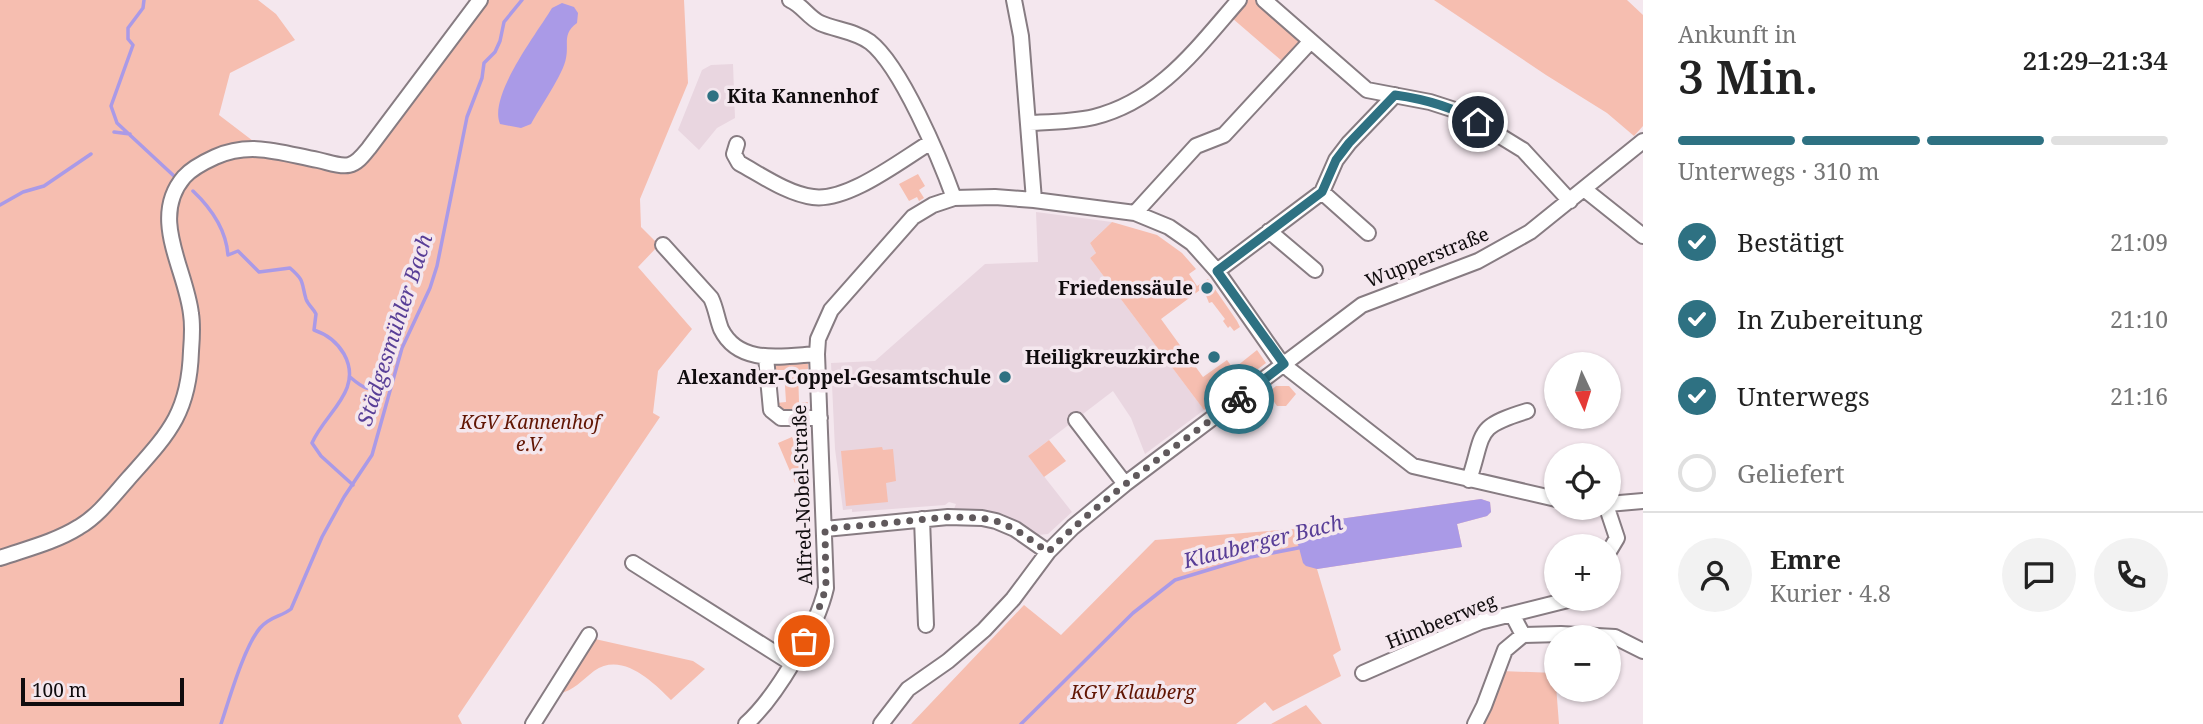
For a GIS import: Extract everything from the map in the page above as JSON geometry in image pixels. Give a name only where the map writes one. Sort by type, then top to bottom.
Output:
[{"type":"street","points":[[0,558],[68,533],[92,518],[163,439],[180,412],[190,377],[192,318],[173,247],[170,206],[171,197],[183,178],[211,159],[232,150],[248,148],[281,150],[341,165],[354,163],[369,148],[480,0]]},
{"type":"street","points":[[790,0],[818,22],[854,33],[872,43],[893,69],[931,142],[954,198]]},
{"type":"street","points":[[1014,0],[1021,36],[1034,200]]},
{"type":"street","points":[[1029,123],[1091,118],[1141,98],[1176,71],[1239,0]]},
{"type":"street","points":[[1264,0],[1367,90],[1430,102],[1461,112],[1523,150],[1570,201]]},
{"type":"street","points":[[1135,213],[1196,146],[1224,135],[1310,42]]},
{"type":"street","points":[[1217,271],[1322,192],[1336,160],[1395,95]]},
{"type":"street","name":"Wupperstraße","points":[[881,724],[908,690],[985,630],[1013,599],[1048,552],[1073,527],[1125,484],[1362,304],[1478,261],[1530,232],[1643,141]]},
{"type":"street","points":[[737,144],[734,154],[739,163],[800,194],[823,198],[848,192],[931,142]]},
{"type":"street","points":[[1584,189],[1643,236]]},
{"type":"street","points":[[1322,192],[1368,233]]},
{"type":"street","name":"Alfred-Nobel-Straße","points":[[746,724],[791,663],[824,597],[825,529],[818,339],[831,310],[885,246],[913,217],[933,205],[954,198],[1034,200],[1135,213],[1153,219],[1180,233],[1217,271],[1284,364],[1413,466],[1544,496]]},
{"type":"street","points":[[1269,231],[1315,271]]},
{"type":"street","points":[[663,245],[710,298],[716,307],[722,331],[728,339],[747,354],[766,357],[817,354]]},
{"type":"street","points":[[766,357],[771,410],[781,418],[820,418]]},
{"type":"street","points":[[1469,480],[1478,446],[1489,426],[1527,411]]},
{"type":"street","points":[[1076,420],[1125,484]]},
{"type":"street","points":[[1621,504],[1643,501]]},
{"type":"street","points":[[825,529],[965,517],[996,521],[1024,534],[1048,552]]},
{"type":"street","points":[[922,519],[926,625]]},
{"type":"street","points":[[633,563],[791,663]]},
{"type":"street","name":"Himbeerweg","points":[[1363,673],[1480,622],[1544,606]]},
{"type":"street","points":[[1512,614],[1523,635]]},
{"type":"street","points":[[533,724],[589,635]]},
{"type":"street","points":[[1475,724],[1485,706],[1505,650],[1523,635],[1615,637],[1643,651]]},
{"type":"shaded area","points":[[562,3],[574,7],[578,13],[577,23],[569,31],[566,58],[561,73],[531,124],[521,128],[500,124],[498,112],[507,82],[552,8]]},
{"type":"shaded area","name":"Kita Kannenhof","points":[[733,64],[735,118],[717,128],[699,150],[678,130],[702,70],[711,65]]},
{"type":"shaded area","name":"Alexander-Coppel-Gesamtschule","points":[[1036,212],[1112,222],[1090,243],[1096,253],[1090,258],[1204,410],[1145,454],[1131,418],[1113,391],[1028,456],[1072,512],[1048,534],[1038,535],[1004,517],[1004,514],[954,509],[956,504],[949,502],[945,505],[852,512],[852,509],[843,510],[835,449],[831,363],[875,361],[985,264],[1038,262]]},
{"type":"shaded area","points":[[1481,499],[1490,502],[1491,512],[1487,516],[1457,524],[1462,547],[1317,569],[1303,563],[1294,529],[1297,525]]},
{"type":"green space","name":"KGV Kannenhof e.V.","points":[[0,0],[258,0],[276,14],[295,40],[230,73],[219,115],[257,144],[220,148],[187,163],[171,182],[164,209],[177,198],[193,177],[231,157],[269,154],[349,172],[486,0],[684,0],[688,83],[640,199],[641,227],[659,245],[638,267],[692,329],[658,371],[653,413],[660,417],[458,716],[462,724],[0,724]]},
{"type":"green space","points":[[1248,0],[1255,0],[1299,41],[1282,61],[1232,18]]},
{"type":"green space","points":[[1434,0],[1627,0],[1643,15],[1643,126],[1634,136],[1607,113]]},
{"type":"green space","points":[[918,174],[925,186],[919,190],[924,198],[919,201],[917,197],[909,201],[899,184]]},
{"type":"green space","points":[[1112,222],[1157,235],[1182,253],[1196,269],[1189,274],[1197,286],[1208,279],[1240,327],[1234,331],[1230,326],[1228,328],[1223,321],[1225,319],[1200,290],[1161,319],[1203,377],[1227,360],[1237,374],[1215,390],[1220,398],[1204,410],[1090,258],[1096,253],[1090,243]]},
{"type":"green space","points":[[1257,350],[1266,363],[1246,378],[1237,366]]},
{"type":"green space","points":[[785,360],[808,364],[808,369],[798,370],[799,402],[808,402],[804,411],[782,412],[776,403],[786,402],[784,370],[775,370],[774,365]]},
{"type":"green space","points":[[1276,386],[1289,386],[1296,394],[1286,406],[1277,406],[1268,393]]},
{"type":"green space","points":[[792,437],[809,477],[795,483],[778,443]]},
{"type":"green space","points":[[1049,440],[1066,461],[1044,477],[1028,456]]},
{"type":"green space","points":[[882,447],[883,450],[893,449],[896,481],[886,483],[888,502],[846,506],[841,451]]},
{"type":"green space","name":"KGV Klauberg","points":[[1481,499],[1490,502],[1491,512],[1487,516],[1457,524],[1462,547],[1317,569],[1341,650],[1333,655],[1341,676],[1273,711],[1265,702],[1236,724],[911,724],[1024,605],[1061,635],[1155,540],[1293,529],[1297,525]]},
{"type":"green space","points":[[595,639],[693,661],[705,669],[671,700],[636,671],[615,665],[594,671],[573,688],[558,694],[588,643]]},
{"type":"green space","points":[[1501,671],[1544,673],[1544,702],[1557,702],[1559,724],[1479,724]]},
{"type":"green space","points":[[1306,705],[1322,724],[1271,724]]},
{"type":"waterway","points":[[144,0],[143,8],[128,28],[128,39],[133,45],[111,106],[117,123],[174,176]]},
{"type":"waterway","name":"Städgesmühler Bach","points":[[221,724],[254,637],[268,621],[291,609],[322,537],[372,455],[402,348],[430,288],[437,266],[467,117],[482,78],[484,63],[495,52],[504,22],[522,0]]},
{"type":"waterway","points":[[114,132],[130,134]]},
{"type":"waterway","points":[[0,205],[23,192],[44,186],[91,154]]},
{"type":"waterway","points":[[193,191],[216,220],[228,255],[238,251],[259,272],[290,268],[298,276],[307,301],[316,314],[314,330],[331,339],[344,354],[349,367],[346,390],[312,443],[321,456],[353,485]]},
{"type":"waterway","points":[[350,377],[366,388],[385,387],[390,390]]},
{"type":"waterway","name":"Klauberger Bach","points":[[1021,724],[1133,613],[1175,580],[1251,557],[1303,547]]},
{"type":"way so far","points":[[804,641],[826,588],[825,529],[948,517],[982,518],[1015,529],[1048,552],[1073,527],[1125,484],[1239,399]]},
{"type":"place","name":"Kita Kannenhof","points":[[713,96]]},
{"type":"place","name":"Friedenssäule","points":[[1207,288]]},
{"type":"place","name":"Heiligkreuzkirche","points":[[1214,357]]},
{"type":"place","name":"Alexander-Coppel-Gesamtschule","points":[[1005,377]]},
{"type":"route","points":[[1239,399],[1284,364],[1217,271],[1322,192],[1336,160],[1395,95],[1461,112],[1478,122]]}]
